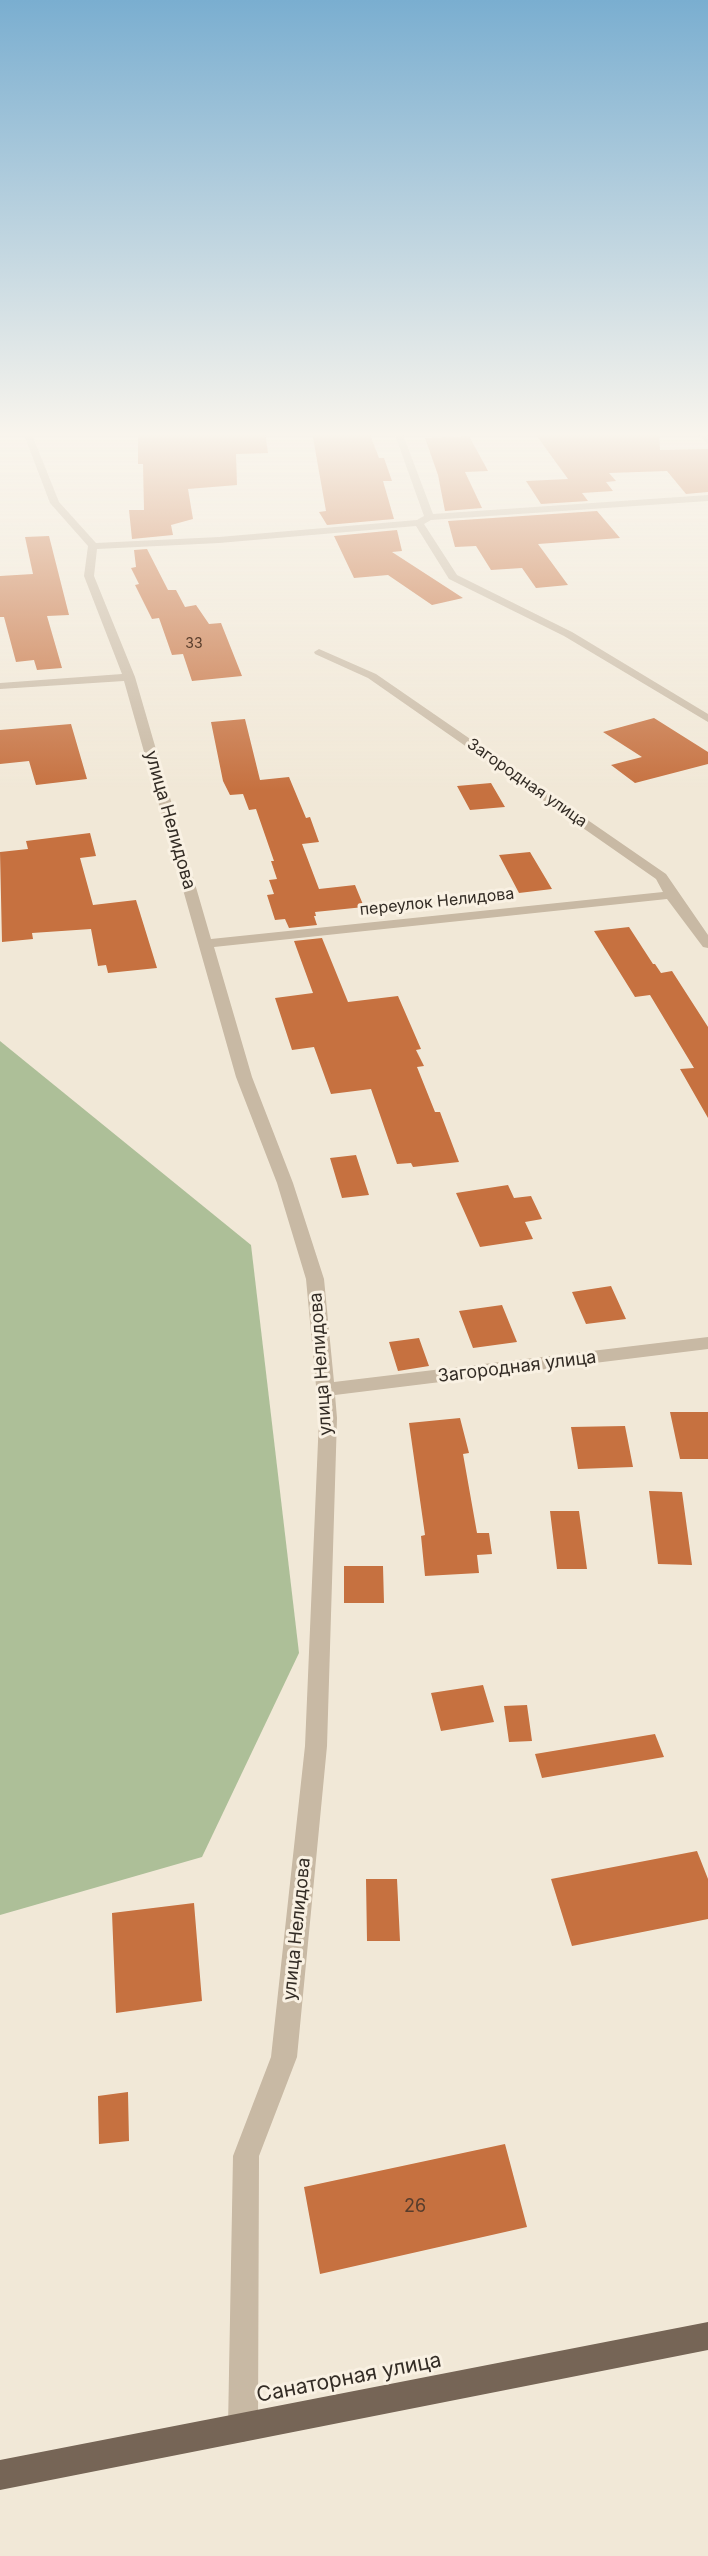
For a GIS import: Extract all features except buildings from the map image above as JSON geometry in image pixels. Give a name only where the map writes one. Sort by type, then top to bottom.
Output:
[{"type":"main road","name":"Санаторная улица","points":[[0,2475],[708,2336]]},
{"type":"street","name":"улица Нелидова","points":[[92,551],[89,576],[129,677],[244,1077],[285,1182],[315,1279],[328,1418],[316,1746],[284,2057],[246,2156],[243,2427]]},
{"type":"street","points":[[440,551],[453,577],[568,634],[708,719]]},
{"type":"street","name":"Загородная улица","points":[[319,652],[384,684],[661,877],[671,895],[708,944]]},
{"type":"street","points":[[0,687],[129,677]]},
{"type":"street","name":"переулок Нелидова","points":[[207,944],[671,895]]},
{"type":"street","name":"Загородная улица","points":[[325,1390],[708,1343]]},
{"type":"green space","points":[[0,1041],[251,1245],[299,1653],[202,1857],[0,1915]]}]
